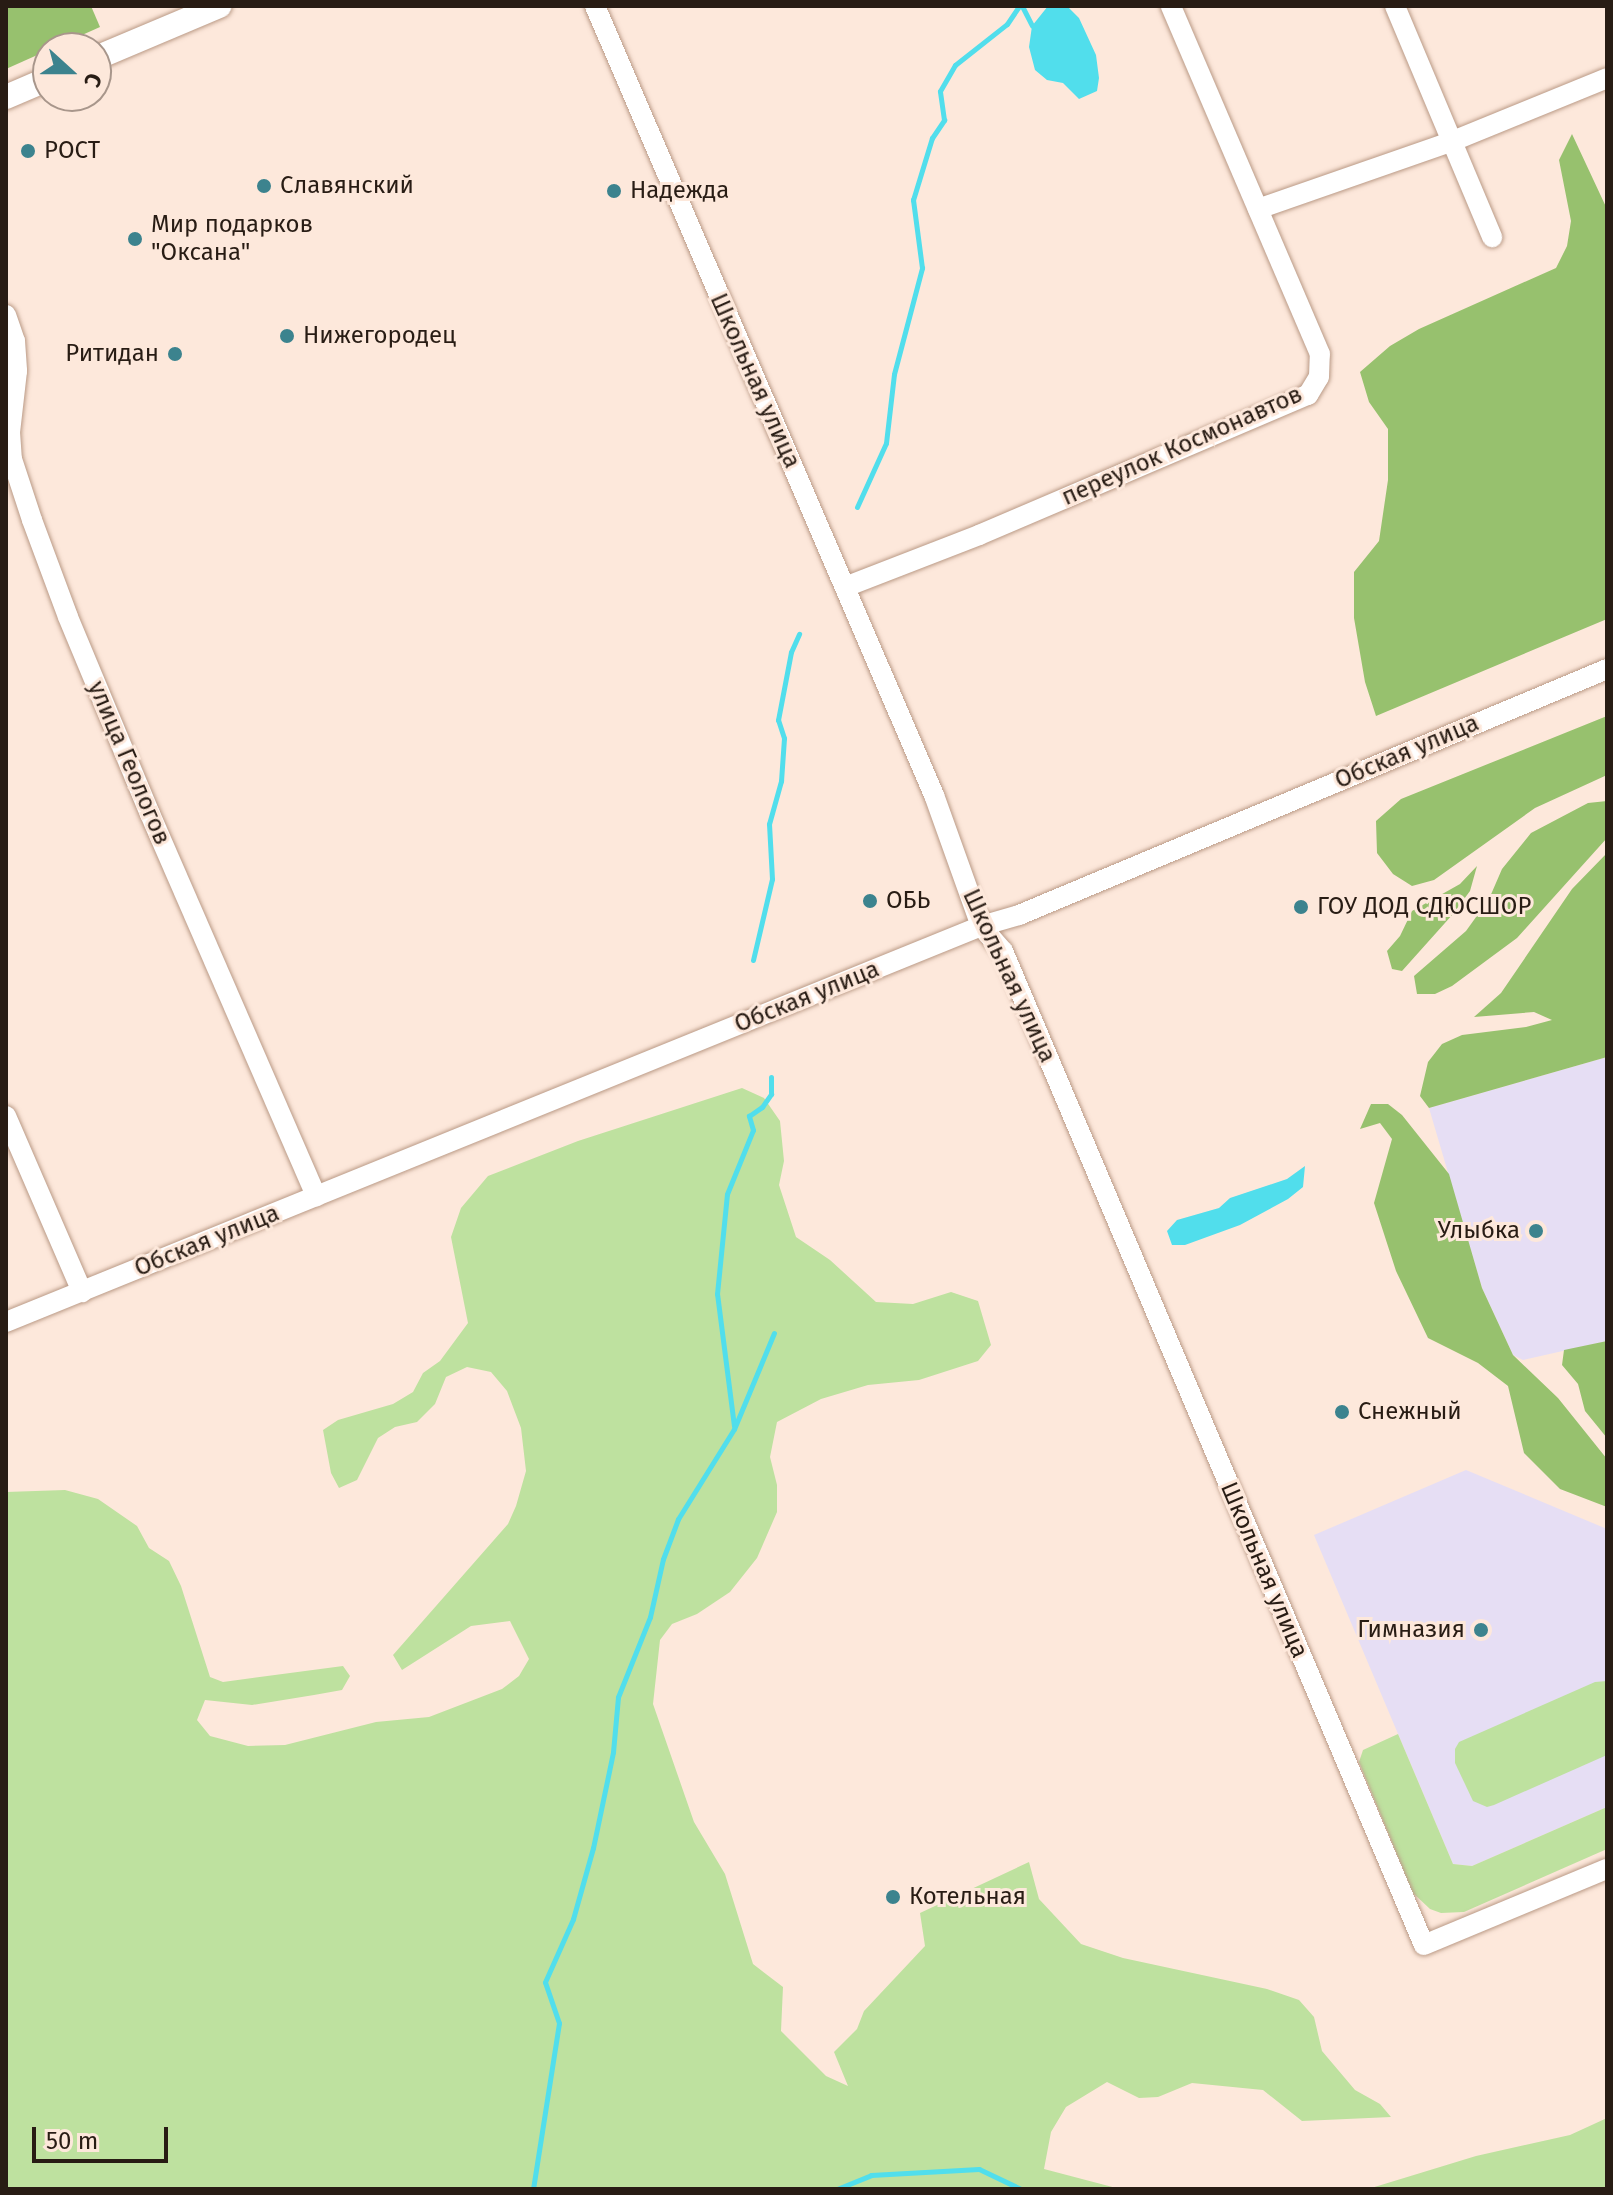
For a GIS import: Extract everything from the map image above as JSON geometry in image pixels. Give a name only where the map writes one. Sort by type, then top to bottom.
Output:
[{"type":"main road","points":[[112,51],[219,6]]},
{"type":"main road","points":[[6,97],[32,86]]},
{"type":"street","name":"Школьная улица","points":[[595,6],[934,795],[981,926],[1003,951],[1424,1945],[1607,1869]]},
{"type":"street","name":"переулок Космонавтов","points":[[845,587],[979,535],[1308,395],[1319,377],[1320,354],[1171,6]]},
{"type":"street","points":[[1395,6],[1492,237]]},
{"type":"street","points":[[1258,209],[1453,141],[1607,78]]},
{"type":"street","name":"улица Геологов","points":[[6,315],[15,341],[17,371],[10,421],[12,459],[32,520],[68,617],[150,814],[316,1196]]},
{"type":"street","name":"Обская улица","points":[[6,1322],[981,926],[1019,915],[1150,862],[1607,669]]},
{"type":"street","points":[[6,1116],[82,1292]]},
{"type":"shaded area","name":"Улыбка","points":[[1607,1057],[1607,1341],[1523,1360],[1513,1355],[1482,1288],[1429,1108]]},
{"type":"shaded area","name":"Гимназия","points":[[1466,1470],[1607,1529],[1607,1807],[1472,1866],[1453,1864],[1314,1535]]},
{"type":"green space","points":[[6,6],[91,6],[100,27],[89,32],[32,32],[32,57],[6,69]]},
{"type":"green space","points":[[1572,134],[1607,209],[1607,619],[1376,716],[1365,682],[1354,618],[1354,572],[1379,541],[1388,480],[1388,429],[1369,402],[1360,372],[1390,346],[1419,329],[1556,268],[1567,246],[1571,221],[1559,160]]},
{"type":"green space","points":[[1607,716],[1607,775],[1535,808],[1434,880],[1412,886],[1393,874],[1377,853],[1376,821],[1401,799]]},
{"type":"green space","points":[[1607,801],[1607,838],[1517,938],[1452,986],[1435,994],[1417,994],[1414,976],[1466,931],[1489,899],[1502,869],[1531,833],[1588,803]]},
{"type":"green space","points":[[1607,853],[1607,1057],[1429,1108],[1420,1096],[1428,1062],[1442,1044],[1462,1035],[1526,1027],[1552,1020],[1534,1012],[1474,1017],[1501,993],[1572,889]]},
{"type":"green space","points":[[1477,866],[1470,891],[1453,914],[1402,971],[1392,969],[1387,951],[1400,936],[1412,911],[1460,884]]},
{"type":"green space","points":[[742,1088],[764,1098],[780,1121],[784,1161],[779,1185],[796,1237],[830,1260],[876,1302],[913,1304],[951,1292],[978,1301],[991,1345],[978,1361],[919,1380],[868,1385],[821,1399],[777,1422],[770,1457],[777,1485],[777,1512],[757,1558],[730,1592],[697,1614],[672,1624],[660,1640],[653,1704],[694,1822],[725,1874],[753,1964],[783,1987],[781,2031],[826,2076],[848,2086],[834,2052],[857,2029],[864,2011],[925,1946],[920,1913],[1029,1862],[1039,1899],[1081,1944],[1123,1958],[1267,1989],[1299,2000],[1314,2017],[1322,2051],[1355,2090],[1380,2104],[1391,2117],[1302,2121],[1263,2090],[1192,2083],[1158,2097],[1139,2098],[1107,2082],[1066,2107],[1051,2132],[1044,2169],[1120,2189],[6,2189],[6,1492],[65,1490],[98,1499],[137,1526],[149,1548],[169,1561],[181,1586],[210,1677],[223,1682],[343,1666],[350,1676],[342,1690],[314,1695],[252,1705],[205,1700],[197,1720],[210,1736],[248,1746],[285,1745],[376,1722],[429,1717],[502,1689],[519,1676],[529,1659],[510,1621],[471,1626],[402,1670],[393,1655],[508,1524],[516,1506],[526,1471],[521,1428],[507,1391],[491,1372],[467,1367],[446,1377],[435,1404],[417,1422],[395,1427],[378,1438],[357,1480],[339,1488],[331,1473],[323,1430],[338,1420],[393,1404],[413,1392],[423,1373],[440,1361],[468,1323],[451,1237],[461,1208],[488,1176],[578,1141]]},
{"type":"green space","points":[[1371,1104],[1388,1104],[1402,1115],[1449,1174],[1482,1288],[1513,1355],[1558,1398],[1607,1459],[1607,1507],[1560,1489],[1524,1453],[1508,1386],[1478,1363],[1428,1338],[1396,1271],[1374,1203],[1392,1139],[1380,1123],[1360,1129]]},
{"type":"green space","points":[[1607,1341],[1607,1438],[1585,1411],[1578,1384],[1562,1365],[1564,1350]]},
{"type":"green space","points":[[1607,1681],[1607,1755],[1494,1805],[1487,1807],[1473,1801],[1455,1763],[1455,1749],[1459,1742],[1595,1682]]},
{"type":"green space","points":[[1398,1734],[1453,1864],[1472,1866],[1607,1807],[1607,1849],[1464,1912],[1441,1913],[1430,1909],[1413,1893],[1359,1762],[1363,1750]]},
{"type":"green space","points":[[1607,2118],[1607,2189],[1368,2189],[1476,2156],[1570,2135]]},
{"type":"water","points":[[1048,6],[1067,6],[1079,18],[1096,55],[1097,91],[1079,99],[1063,83],[1047,80],[1035,70],[1029,47],[1032,26]]},
{"type":"water","points":[[1305,1166],[1303,1187],[1288,1199],[1240,1225],[1185,1245],[1172,1245],[1167,1231],[1177,1220],[1219,1208],[1230,1198],[1287,1179]]},
{"type":"waterway","points":[[857,507],[886,443],[894,374],[922,268],[913,200],[932,138],[944,120],[940,91],[955,65],[1007,24],[1019,6]]},
{"type":"waterway","points":[[1022,6],[1032,26]]},
{"type":"waterway","points":[[753,960],[772,879],[769,824],[781,781],[784,738],[778,720],[791,652],[799,634]]},
{"type":"waterway","points":[[734,1426],[717,1294],[727,1194],[753,1130],[749,1116],[762,1107],[771,1094],[771,1077]]},
{"type":"waterway","points":[[533,2189],[559,2023],[545,1982],[573,1919],[593,1848],[613,1752],[618,1697],[650,1617],[663,1559],[678,1519],[734,1429],[774,1333]]},
{"type":"waterway","points":[[837,2189],[871,2175],[979,2169],[1021,2189]]},
{"type":"place","name":"РОСТ","points":[[28,151]]},
{"type":"place","name":"Славянский","points":[[264,186]]},
{"type":"place","name":"Надежда","points":[[614,191]]},
{"type":"place","name":"Мир подарков \"Оксана\"","points":[[135,239]]},
{"type":"place","name":"Нижегородец","points":[[287,336]]},
{"type":"place","name":"Ритидан","points":[[175,354]]},
{"type":"place","name":"ОБЬ","points":[[870,901]]},
{"type":"place","name":"ГОУ ДОД СДЮСШОР","points":[[1301,907]]},
{"type":"place","name":"Улыбка","points":[[1536,1231]]},
{"type":"place","name":"Снежный","points":[[1342,1412]]},
{"type":"place","name":"Гимназия","points":[[1481,1630]]},
{"type":"place","name":"Котельная","points":[[893,1897]]}]
